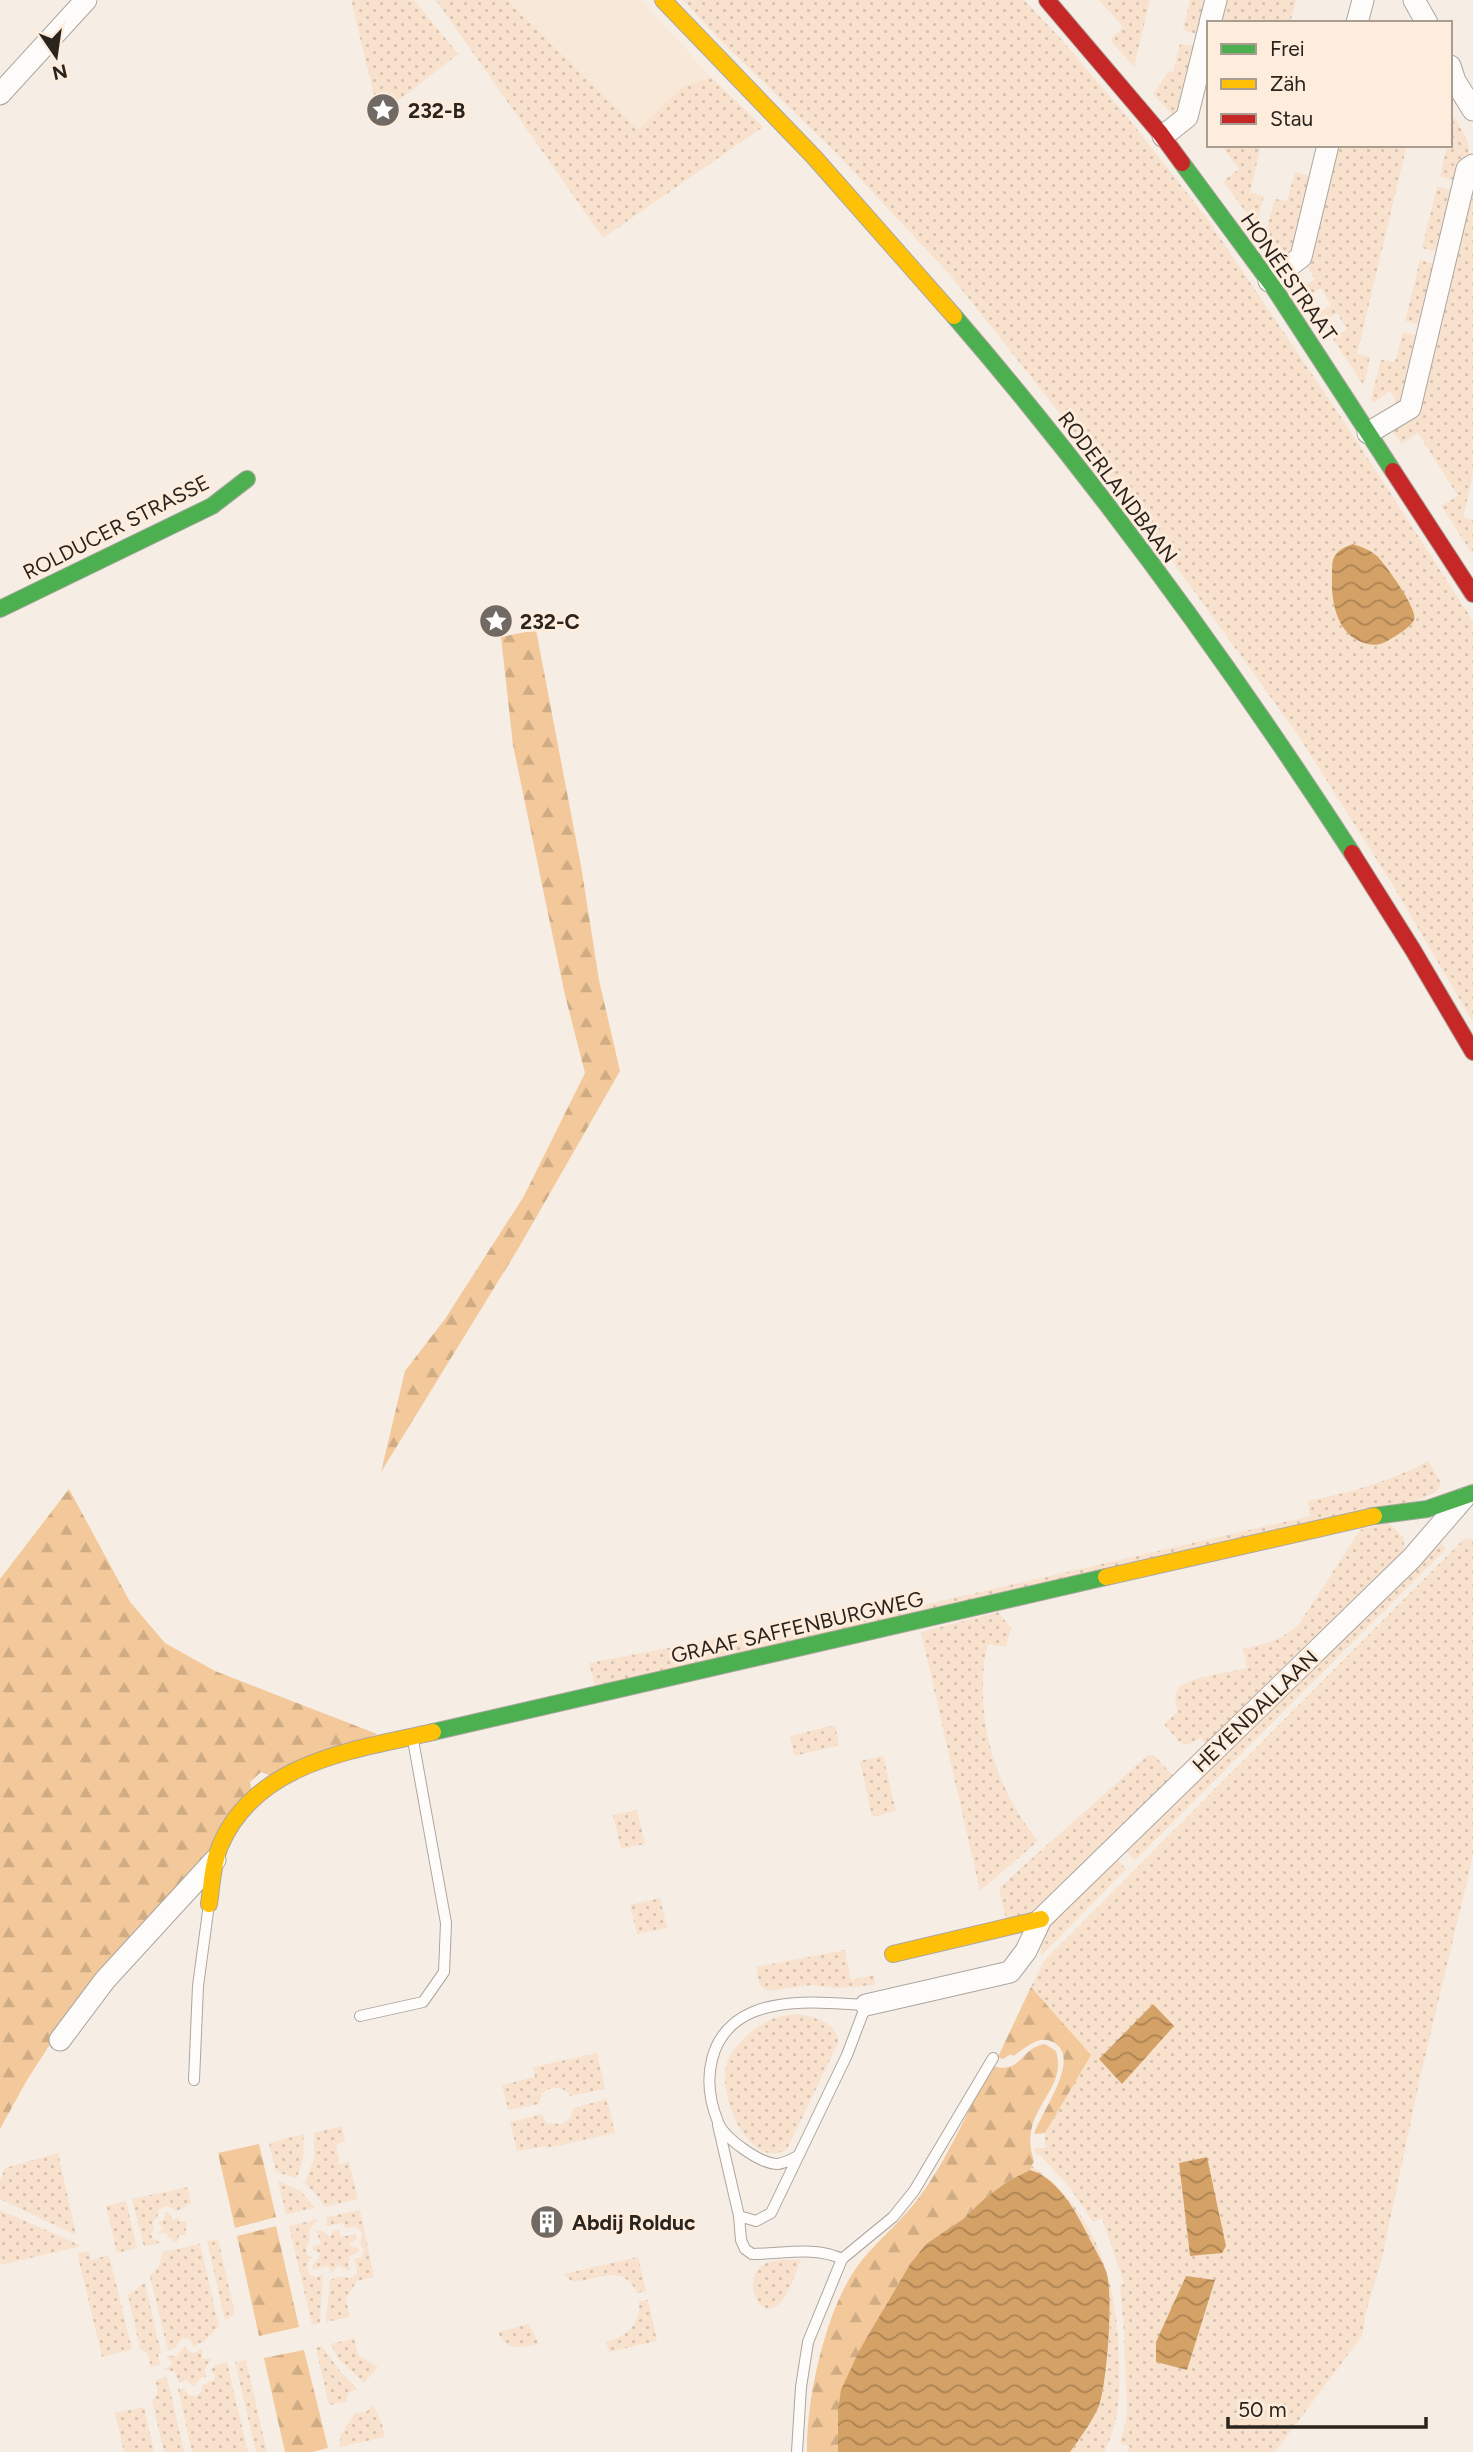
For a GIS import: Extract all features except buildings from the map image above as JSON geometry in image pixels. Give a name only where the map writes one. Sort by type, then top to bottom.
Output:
[{"type":"street","points":[[0,94],[86,0]]},
{"type":"street","name":"RODERLANDBAAN","points":[[663,0],[808,149],[966,329],[1053,435],[1157,573],[1333,823],[1394,917],[1473,1052]]},
{"type":"street","name":"HONÉESTRAAT","points":[[1047,0],[1163,136],[1269,281],[1473,594]]},
{"type":"street","points":[[1211,21],[1216,0]]},
{"type":"street","points":[[1358,21],[1363,0]]},
{"type":"street","points":[[1414,0],[1426,21]]},
{"type":"street","points":[[1163,136],[1187,117],[1207,37]]},
{"type":"street","points":[[1459,73],[1473,110]]},
{"type":"street","points":[[1269,281],[1301,257],[1328,147]]},
{"type":"street","points":[[1368,433],[1410,408],[1467,169],[1473,165]]},
{"type":"street","name":"ROLDUCER STRASSE","points":[[0,609],[212,506],[247,478]]},
{"type":"street","name":"GRAAF SAFFENBURGWEG","points":[[209,1904],[215,1860],[234,1822],[255,1798],[278,1780],[316,1760],[364,1746],[1427,1509],[1468,1496]]},
{"type":"street","name":"HEYENDALLAAN","points":[[866,2005],[1010,1972],[1026,1951],[1041,1919],[1412,1558],[1468,1496]]},
{"type":"street","points":[[60,2040],[105,1980],[215,1860]]},
{"type":"street","points":[[893,1954],[1041,1919]]},
{"type":"lane","points":[[360,2016],[423,2002],[444,1972],[446,1923],[413,1737]]},
{"type":"lane","points":[[194,2080],[198,1986],[209,1904]]},
{"type":"lane","name":"HEYENDALLAAN","points":[[842,2259],[818,2251],[752,2254],[745,2249],[708,2072],[719,2039],[732,2025],[753,2012],[786,2004],[866,2005]]},
{"type":"lane","points":[[739,2216],[756,2221],[771,2213],[847,2055],[866,2005]]},
{"type":"lane","points":[[797,2452],[800,2399],[808,2342],[842,2259],[892,2217],[914,2191],[993,2058]]},
{"type":"lane","points":[[718,2124],[733,2141],[772,2163],[784,2162],[798,2156]]},
{"type":"shaded area","points":[[351,0],[414,0],[458,54],[379,116]]},
{"type":"shaded area","points":[[436,0],[507,0],[638,130],[681,88],[711,77],[763,127],[603,238]]},
{"type":"shaded area","points":[[507,0],[641,0],[711,77],[681,88],[638,130]]},
{"type":"shaded area","points":[[683,0],[1024,0],[1128,118],[1206,217],[1349,429],[1473,621],[1473,1022],[1394,887],[1298,735],[1123,493],[951,276],[836,153],[720,40]]},
{"type":"shaded area","points":[[1099,0],[1150,0],[1134,67],[1110,40],[1123,27]]},
{"type":"shaded area","points":[[1190,0],[1211,0],[1202,36],[1183,30]]},
{"type":"shaded area","points":[[1222,0],[1296,0],[1291,21],[1217,21]]},
{"type":"shaded area","points":[[1180,44],[1198,46],[1178,120],[1153,94],[1169,71],[1173,72]]},
{"type":"shaded area","points":[[1455,118],[1469,149],[1459,181],[1440,177],[1447,147],[1452,147],[1452,120]]},
{"type":"shaded area","points":[[1222,147],[1261,147],[1250,192],[1264,196],[1256,226],[1223,181],[1239,169]]},
{"type":"shaded area","points":[[1332,147],[1407,147],[1357,354],[1370,357],[1364,386],[1333,339],[1347,329],[1337,313],[1321,323],[1316,314],[1331,305],[1321,288],[1306,298],[1299,289],[1315,279],[1304,262]]},
{"type":"shaded area","points":[[1295,172],[1315,177],[1296,254],[1283,263],[1264,238],[1275,199],[1287,201]]},
{"type":"shaded area","points":[[1473,176],[1473,475],[1463,517],[1473,520],[1473,555],[1441,506],[1458,496],[1418,433],[1401,444],[1390,427],[1415,411]]},
{"type":"shaded area","points":[[1437,187],[1457,191],[1441,253],[1422,248]]},
{"type":"shaded area","points":[[1420,260],[1439,265],[1425,326],[1405,321]]},
{"type":"shaded area","points":[[1403,332],[1422,337],[1401,409],[1390,391],[1374,402],[1371,399],[1381,360],[1395,362]]},
{"type":"shaded area","points":[[1428,1461],[1441,1483],[1436,1492],[1415,1501],[595,1686],[589,1663],[742,1634],[745,1646],[1310,1516],[1308,1501],[1370,1486]]},
{"type":"shaded area","points":[[1389,1523],[1404,1538],[1403,1560],[1208,1747],[1200,1738],[1187,1745],[1180,1743],[1164,1724],[1178,1711],[1175,1700],[1178,1689],[1199,1678],[1247,1668],[1243,1649],[1273,1641],[1299,1624],[1358,1533],[1362,1529]]},
{"type":"shaded area","points":[[1465,1538],[1473,1539],[1473,1856],[1362,2336],[1275,2452],[1126,2452],[1130,2447],[1120,2442],[1127,2412],[1120,2285],[1124,2283],[1102,2218],[1093,2222],[1071,2189],[1039,2154],[1037,2156],[1034,2148],[1045,2148],[1045,2133],[1090,2055],[1031,1987],[1043,1962]],"holes":[[[1153,2004],[1173,2026],[1122,2083],[1099,2059]],[[1207,2157],[1190,2256],[1179,2163]],[[1186,2276],[1215,2281],[1186,2370],[1156,2362]]]},
{"type":"shaded area","points":[[1442,1543],[1446,1549],[1135,1860],[1125,1850],[1431,1551]]},
{"type":"shaded area","points":[[998,1612],[1011,1628],[1006,1647],[989,1644],[986,1652],[983,1702],[986,1724],[996,1766],[1004,1786],[1038,1841],[980,1891],[921,1632]]},
{"type":"shaded area","points":[[835,1725],[839,1745],[794,1756],[790,1736]]},
{"type":"shaded area","points":[[1148,1755],[1154,1755],[1174,1777],[1029,1916],[1006,1920],[999,1888]]},
{"type":"shaded area","points":[[883,1756],[896,1811],[872,1817],[860,1761]]},
{"type":"shaded area","points":[[637,1810],[645,1844],[621,1849],[613,1815]]},
{"type":"shaded area","points":[[1117,1859],[1126,1869],[1041,1956],[1042,1932]]},
{"type":"shaded area","points":[[660,1898],[667,1928],[637,1934],[630,1905]]},
{"type":"shaded area","points":[[845,1950],[851,1980],[874,1975],[875,1985],[837,1988],[812,1985],[767,1991],[760,1986],[756,1967]]},
{"type":"shaded area","points":[[800,2014],[830,2026],[838,2043],[787,2149],[773,2153],[760,2150],[748,2140],[731,2109],[726,2092],[727,2063],[731,2054],[756,2028],[780,2017]]},
{"type":"shaded area","points":[[597,2053],[605,2089],[570,2096],[565,2090],[554,2088],[542,2093],[539,2104],[508,2110],[502,2085],[535,2077],[533,2067]]},
{"type":"shaded area","points":[[607,2099],[615,2133],[547,2148],[517,2151],[510,2122],[542,2114],[546,2123],[562,2124],[571,2117],[573,2108]]},
{"type":"shaded area","points":[[342,2126],[345,2142],[336,2144],[339,2164],[349,2162],[358,2199],[324,2207],[305,2183],[314,2159],[314,2133]]},
{"type":"shaded area","points":[[304,2134],[303,2158],[297,2178],[276,2172],[269,2143]]},
{"type":"shaded area","points":[[58,2153],[76,2235],[0,2199],[0,2181],[5,2168]]},
{"type":"shaded area","points":[[1032,2166],[1055,2185],[1074,2206],[1089,2228],[1109,2279],[1118,2334],[1119,2386],[1116,2420],[1104,2452],[1070,2452],[1093,2418],[1102,2394],[1109,2323],[1106,2273],[1069,2202],[1052,2183],[1030,2170]]},
{"type":"shaded area","points":[[278,2181],[301,2191],[315,2208],[286,2214]]},
{"type":"shaded area","points":[[188,2187],[191,2203],[177,2211],[167,2206],[159,2209],[151,2234],[153,2239],[162,2242],[144,2247],[132,2199]]},
{"type":"shaded area","points":[[126,2201],[137,2248],[117,2253],[106,2206]]},
{"type":"shaded area","points":[[0,2210],[82,2246],[0,2265]]},
{"type":"shaded area","points":[[360,2210],[374,2277],[357,2281],[346,2299],[350,2317],[326,2322],[330,2280],[355,2275],[355,2258],[361,2258],[364,2250],[359,2242],[362,2233],[357,2227],[346,2228],[343,2223],[327,2226],[326,2217]]},
{"type":"shaded area","points":[[165,2212],[168,2212],[173,2220],[179,2217],[179,2222],[187,2223],[185,2235],[179,2235],[177,2243],[168,2238],[166,2233],[157,2234],[163,2229],[158,2223],[164,2219]]},
{"type":"shaded area","points":[[318,2219],[309,2230],[310,2240],[306,2254],[311,2257],[307,2265],[310,2275],[316,2277],[323,2274],[320,2323],[312,2325],[289,2226]]},
{"type":"shaded area","points":[[316,2230],[323,2231],[330,2237],[334,2230],[339,2230],[341,2237],[356,2234],[357,2239],[350,2243],[350,2246],[359,2248],[359,2252],[348,2257],[351,2258],[348,2261],[350,2271],[338,2265],[331,2273],[328,2266],[312,2270],[321,2254],[313,2250],[313,2246],[321,2244]]},
{"type":"shaded area","points":[[218,2239],[235,2314],[225,2320],[207,2241]]},
{"type":"shaded area","points":[[200,2244],[219,2326],[205,2341],[193,2347],[190,2339],[182,2338],[174,2349],[168,2351],[150,2276],[159,2266],[163,2252]]},
{"type":"shaded area","points":[[89,2251],[91,2260],[109,2255],[132,2349],[102,2357],[77,2253]]},
{"type":"shaded area","points":[[638,2257],[646,2291],[637,2293],[624,2277],[616,2275],[571,2281],[564,2274]]},
{"type":"shaded area","points":[[801,2260],[789,2289],[779,2304],[765,2308],[759,2303],[753,2288],[757,2271],[772,2261]]},
{"type":"shaded area","points":[[145,2283],[161,2353],[158,2354],[160,2365],[151,2367],[148,2354],[140,2349],[128,2295]]},
{"type":"shaded area","points":[[648,2300],[657,2341],[609,2352],[606,2342],[631,2328],[638,2317],[639,2301]]},
{"type":"shaded area","points":[[529,2324],[539,2344],[510,2346],[501,2339],[498,2332]]},
{"type":"shaded area","points":[[354,2338],[358,2355],[378,2367],[364,2383],[338,2358],[331,2344]]},
{"type":"shaded area","points":[[185,2345],[189,2352],[202,2349],[202,2358],[212,2359],[205,2368],[206,2377],[200,2378],[194,2387],[187,2380],[179,2383],[175,2372],[164,2369],[172,2365],[165,2356],[177,2356]]},
{"type":"shaded area","points":[[322,2346],[357,2389],[347,2394],[347,2402],[329,2405],[316,2348]]},
{"type":"shaded area","points":[[246,2360],[267,2452],[256,2452],[235,2362]]},
{"type":"shaded area","points":[[227,2362],[248,2452],[192,2452],[178,2389],[183,2388],[189,2395],[197,2396],[202,2385],[214,2380],[215,2375],[211,2370],[214,2366]]},
{"type":"shaded area","points":[[167,2377],[184,2452],[164,2452],[152,2401],[158,2393],[155,2380]]},
{"type":"shaded area","points":[[373,2405],[385,2437],[339,2447],[341,2434],[355,2413],[366,2412]]},
{"type":"shaded area","points":[[144,2407],[154,2452],[124,2452],[115,2413]]},
{"type":"green space","points":[[536,630],[581,866],[599,980],[620,1071],[518,1249],[381,1472],[405,1371],[445,1319],[524,1196],[585,1073],[565,995],[513,745],[501,637]]},
{"type":"green space","points":[[69,1489],[130,1602],[165,1643],[215,1671],[377,1734],[272,1776],[261,1772],[250,1782],[252,1792],[210,1858],[56,2035],[0,2129],[0,1579]]},
{"type":"green space","points":[[1031,1987],[1091,2055],[1045,2133],[1034,2134],[1057,2087],[1064,2062],[1062,2052],[1056,2044],[1039,2040],[1013,2056],[1011,2054],[1003,2059],[998,2057]]},
{"type":"green space","points":[[1045,2044],[1056,2051],[1058,2065],[1056,2078],[1032,2128],[1030,2143],[1034,2161],[1030,2170],[1008,2181],[963,2219],[926,2244],[910,2264],[884,2308],[838,2410],[838,2452],[807,2452],[810,2405],[821,2351],[838,2300],[850,2278],[862,2260],[923,2192],[993,2066],[1010,2067],[1037,2046]]},
{"type":"green space","points":[[259,2144],[276,2217],[235,2228],[218,2153]]},
{"type":"green space","points":[[276,2226],[299,2327],[259,2336],[237,2236]]},
{"type":"green space","points":[[304,2350],[328,2448],[312,2452],[285,2452],[264,2358]]},
{"type":"water","points":[[1353,544],[1377,556],[1400,587],[1414,615],[1414,620],[1406,629],[1380,644],[1368,644],[1347,633],[1335,607],[1332,587],[1333,560],[1341,550]]},
{"type":"water","points":[[1153,2004],[1174,2026],[1122,2084],[1099,2059]]},
{"type":"water","points":[[1207,2157],[1226,2246],[1222,2253],[1190,2256],[1179,2163]]},
{"type":"water","points":[[1030,2170],[1047,2179],[1069,2202],[1106,2271],[1109,2298],[1105,2379],[1099,2406],[1082,2436],[1070,2452],[838,2452],[841,2390],[859,2351],[910,2264],[926,2244],[963,2219],[1008,2181]]},
{"type":"water","points":[[1186,2276],[1215,2280],[1187,2370],[1156,2362],[1156,2342]]},
{"type":"traffic: fast","points":[[1182,163],[1272,285],[1393,471]]},
{"type":"traffic: fast","points":[[954,316],[1060,444],[1162,578],[1352,853]]},
{"type":"traffic: fast","points":[[0,609],[212,506],[247,479]]},
{"type":"traffic: fast","points":[[1374,1516],[1427,1509],[1473,1493]]},
{"type":"traffic: fast","points":[[433,1732],[1106,1577]]},
{"type":"traffic: slow","points":[[663,0],[814,157],[954,316]]},
{"type":"traffic: slow","points":[[1106,1577],[1374,1516]]},
{"type":"traffic: slow","points":[[209,1904],[220,1846],[236,1817],[258,1795],[283,1777],[311,1764],[372,1745],[433,1732]]},
{"type":"traffic: slow","points":[[893,1954],[1041,1919]]},
{"type":"traffic: jam","points":[[1047,0],[1160,133],[1182,163]]},
{"type":"traffic: jam","points":[[1393,471],[1473,594]]},
{"type":"traffic: jam","points":[[1352,853],[1473,1052]]},
{"type":"place","name":"232-B","points":[[383,110]]},
{"type":"place","name":"232-C","points":[[496,621]]},
{"type":"place","name":"Abdij Rolduc","points":[[547,2222]]}]
